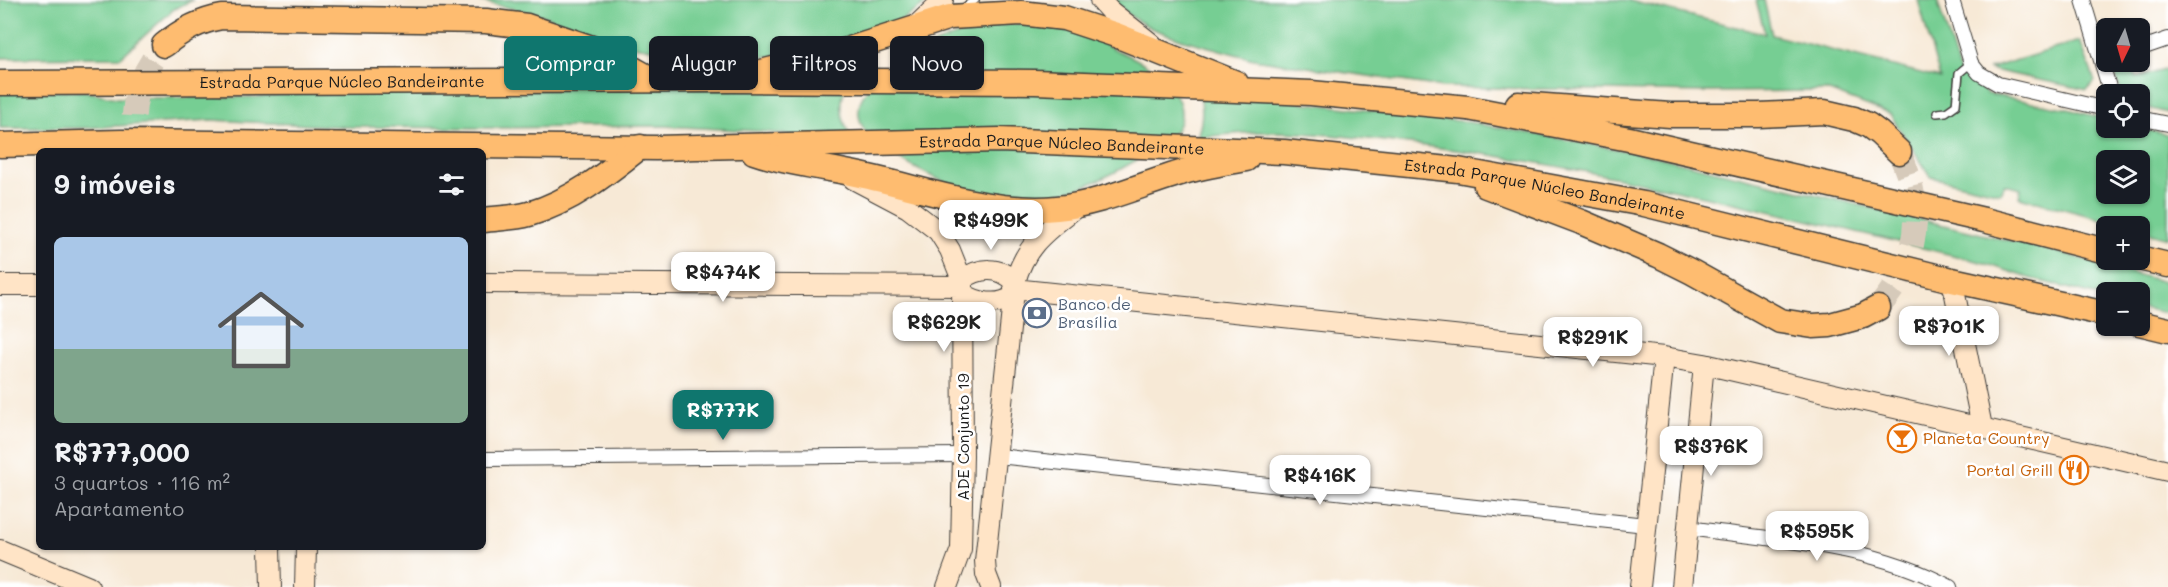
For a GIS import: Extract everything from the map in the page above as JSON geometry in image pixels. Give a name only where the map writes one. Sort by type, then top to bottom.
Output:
[{"type":"highway","points":[[758,72],[834,54],[915,28],[947,8],[1064,18],[1116,35],[1257,91]]},
{"type":"highway","points":[[164,45],[187,28],[200,22],[234,16],[486,21],[527,26],[591,48],[649,77]]},
{"type":"highway","name":"Estrada Parque Núcleo Bandeirante","points":[[758,80],[1035,82],[1311,93],[1468,108],[1629,139],[1984,220],[2096,248]]},
{"type":"highway","name":"Estrada Parque Núcleo Bandeirante","points":[[0,83],[649,81]]},
{"type":"highway","points":[[1468,108],[1496,101],[1670,115],[1824,112],[1840,114],[1868,125],[1899,152]]},
{"type":"highway","name":"Estrada Parque Núcleo Bandeirante","points":[[0,145],[121,142],[640,147],[999,140],[1284,152],[1458,170],[1644,204],[1952,280],[2096,312]]},
{"type":"highway","points":[[732,145],[773,159],[835,169],[978,204],[1024,208],[1080,204],[1185,172],[1284,152]]},
{"type":"highway","points":[[486,220],[528,214],[560,201],[594,183],[640,147]]},
{"type":"highway","points":[[1458,170],[1494,190],[1581,222],[1658,255],[1780,321],[1813,326],[1830,325],[1878,308]]},
{"type":"highway","points":[[2150,261],[2168,265]]},
{"type":"highway","points":[[2150,325],[2168,330]]},
{"type":"street","points":[[1100,0],[1109,10],[1166,55]]},
{"type":"street","points":[[1952,0],[1975,68],[1998,84],[2096,107]]},
{"type":"street","points":[[2083,0],[2096,39]]},
{"type":"street","points":[[2150,45],[2168,39]]},
{"type":"street","points":[[2150,120],[2168,124]]},
{"type":"street","name":"ADE Conjunto 19","points":[[835,169],[908,208],[938,231],[950,250],[963,286],[961,549],[947,587]]},
{"type":"street","name":"ADE Conjunto 19","points":[[991,587],[986,574],[985,561],[1014,289],[1020,264],[1036,241],[1080,204]]},
{"type":"street","points":[[963,286],[973,273],[989,270],[1005,274],[1014,289]]},
{"type":"street","points":[[1952,280],[1982,427]]},
{"type":"street","points":[[486,283],[963,286],[974,299],[992,302],[1006,301],[1014,289]]},
{"type":"street","points":[[0,285],[36,285]]},
{"type":"street","points":[[1014,289],[1664,357],[1704,364],[2168,471]]},
{"type":"street","points":[[1640,587],[1664,357]]},
{"type":"street","points":[[1682,587],[1704,364]]},
{"type":"street","points":[[486,459],[963,455]]},
{"type":"street","points":[[998,456],[1646,525]]},
{"type":"street","points":[[1687,528],[1818,546],[1887,560],[1928,575],[1950,587]]},
{"type":"street","points":[[0,550],[89,587]]},
{"type":"street","points":[[270,550],[272,586]]},
{"type":"street","points":[[305,587],[306,550]]},
{"type":"lane","points":[[947,8],[975,0]]},
{"type":"lane","points":[[1936,113],[1946,112],[1956,105],[1959,73],[1975,68]]},
{"type":"green space","points":[[0,0],[193,0],[174,9],[121,57],[0,58]]},
{"type":"green space","points":[[475,0],[929,0],[884,31],[866,36],[770,36],[770,56],[760,57],[758,57],[758,36],[649,36],[649,48],[637,46],[637,36],[599,36],[544,16]]},
{"type":"green space","points":[[1111,0],[1626,0],[1765,34],[1756,0],[1764,0],[1772,35],[1940,78],[1918,0],[1937,0],[1959,70],[1988,94],[2096,116],[2096,138],[2150,138],[2150,131],[2168,135],[2168,238],[2150,233],[2150,216],[2096,218],[2019,197],[2021,188],[2004,184],[2000,193],[1931,177],[1890,114],[1829,91],[1707,92],[1442,87],[1253,59],[1153,29],[1135,19]]},
{"type":"green space","points":[[1026,23],[1088,35],[1150,67],[1166,82],[1178,100],[1181,110],[1176,130],[1154,149],[1099,180],[1070,191],[1014,198],[986,195],[930,176],[888,152],[869,137],[859,116],[861,100],[868,90],[878,90],[878,78],[890,68],[890,90],[984,90],[984,36],[955,36],[992,26]]},
{"type":"green space","points":[[2080,41],[2095,81],[2087,90],[1988,69]]},
{"type":"green space","points":[[2164,70],[2167,72],[2168,113],[2150,109],[2150,84],[2118,84],[2116,77],[2118,72],[2134,72],[2136,78]]},
{"type":"green space","points":[[758,79],[770,79],[770,90],[844,90],[842,98],[843,117],[851,138],[807,137],[758,131],[663,126],[349,127],[211,120],[86,128],[0,128],[0,90],[84,91],[117,98],[258,97],[371,87],[504,84],[504,90],[637,90],[637,82],[649,81],[649,90],[758,90]]},
{"type":"green space","points":[[1198,85],[1305,103],[1468,122],[1649,155],[2057,252],[2096,263],[2096,270],[2121,270],[2168,283],[2168,314],[2150,310],[2150,282],[2096,282],[2096,295],[2029,278],[1981,262],[1716,199],[1582,171],[1448,149],[1340,136],[1266,132],[1199,137],[1201,97]]},
{"type":"tunnel","points":[[136,148],[134,108],[137,95],[147,69],[164,45]]},
{"type":"tunnel","points":[[1878,308],[1902,272],[1910,253],[1914,234],[1913,194],[1908,173],[1899,152]]},
{"type":"place","name":"Banco de Brasília","points":[[1037,313]]},
{"type":"place","name":"Planeta Country","points":[[1902,438]]},
{"type":"place","name":"Portal Grill","points":[[2074,470]]}]
